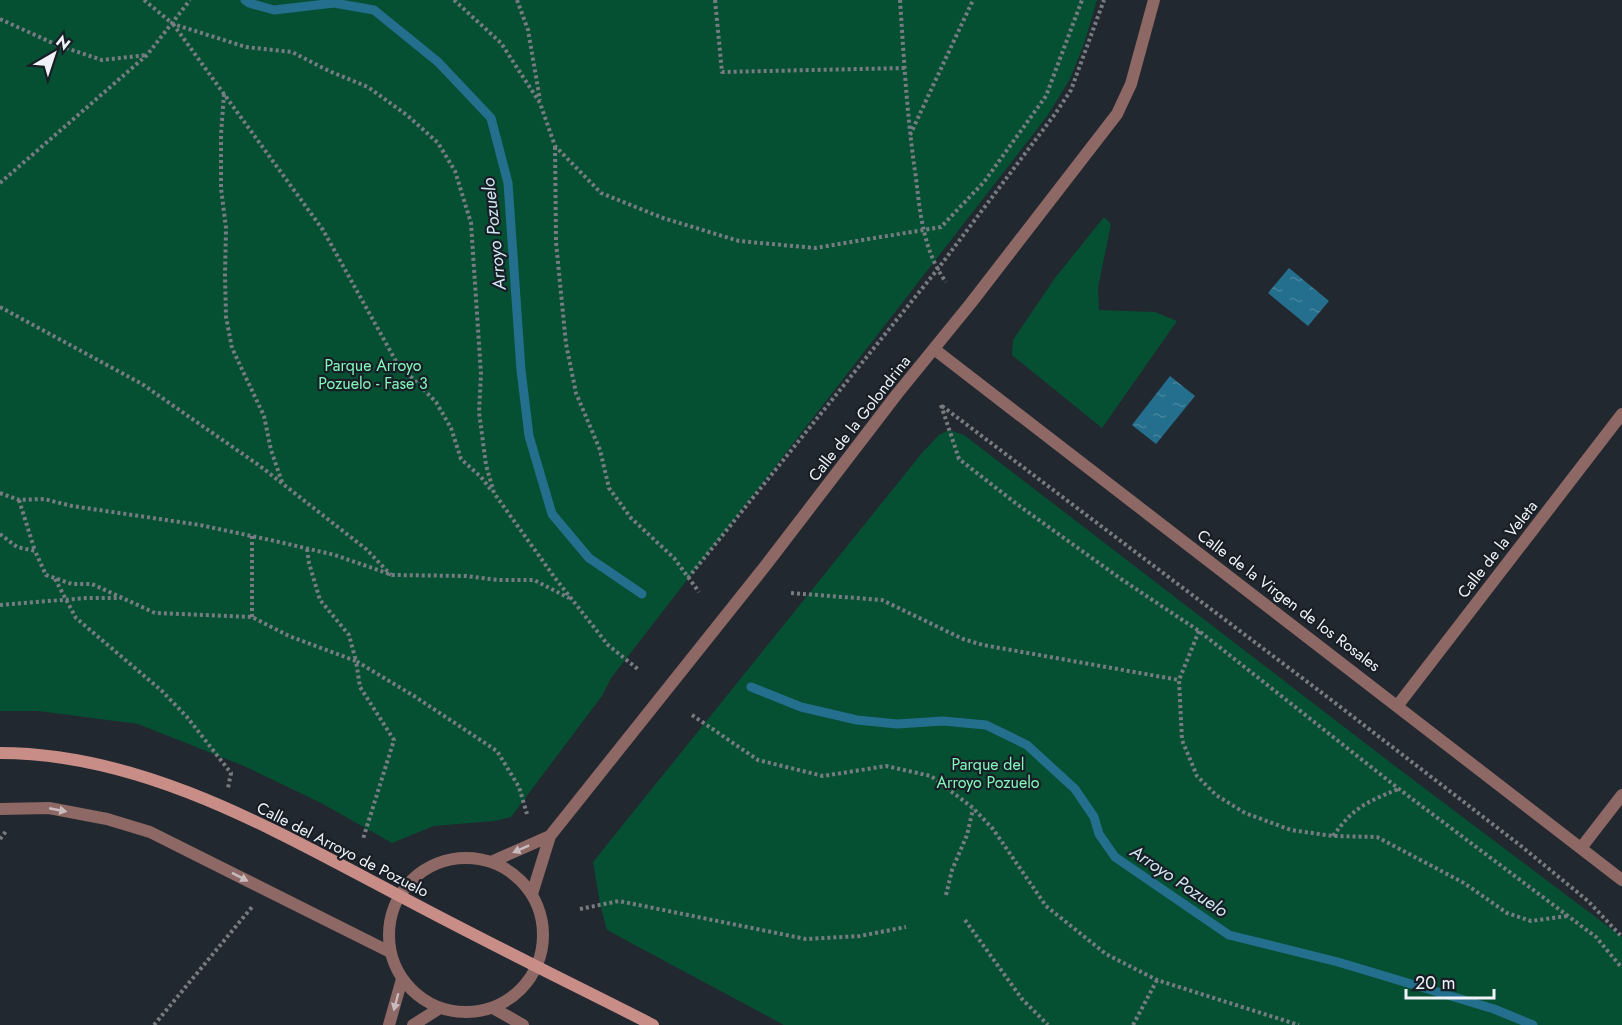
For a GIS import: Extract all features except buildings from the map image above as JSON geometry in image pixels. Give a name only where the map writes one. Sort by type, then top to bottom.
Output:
[{"type":"main road","name":"Calle del Arroyo de Pozuelo","points":[[0,753],[26,753],[92,762],[165,784],[223,808],[338,863],[653,1025]]},
{"type":"street","name":"Calle de la Golondrina","points":[[532,894],[550,836],[766,565],[1117,114],[1131,84],[1154,0]]},
{"type":"street","name":"Calle de la Virgen de los Rosales","points":[[934,349],[1622,880]]},
{"type":"street","name":"Calle de la Veleta","points":[[1398,705],[1622,414]]},
{"type":"street","points":[[1581,848],[1622,795]]},
{"type":"street","points":[[0,809],[49,808],[107,819],[150,832],[390,951]]},
{"type":"street","name":"Calle de la Golondrina","points":[[491,862],[550,836]]},
{"type":"street","points":[[466,858],[491,862],[514,874],[532,894],[537,905],[543,930],[541,954],[537,966],[519,991],[493,1008],[476,1012],[458,1012],[440,1008],[423,999],[402,979],[395,966],[388,937],[393,907],[411,880],[440,862],[466,858]]},
{"type":"street","points":[[389,1025],[402,979]]},
{"type":"street","points":[[413,1025],[440,1008]]},
{"type":"street","points":[[493,1008],[523,1025]]},
{"type":"path","points":[[144,0],[173,24],[323,230],[397,363],[436,402],[451,428],[461,459],[481,477],[494,493],[572,600],[608,645],[639,670]]},
{"type":"path","points":[[0,183],[147,55],[190,0]]},
{"type":"path","points":[[454,0],[501,43],[540,104]]},
{"type":"path","points":[[517,0],[528,30],[540,104],[555,146],[556,242],[566,344],[576,393],[600,450],[609,488],[631,518],[674,558],[699,592]]},
{"type":"path","points":[[715,0],[722,72],[905,68]]},
{"type":"path","points":[[900,0],[910,136],[923,230],[938,270],[946,282]]},
{"type":"path","points":[[910,136],[973,0]]},
{"type":"path","points":[[555,146],[601,193],[663,218],[739,241],[815,248],[941,228],[984,182],[1046,96],[1082,0]]},
{"type":"path","points":[[688,578],[938,270],[1055,114],[1071,90],[1104,0]]},
{"type":"path","points":[[0,19],[57,45],[102,60],[147,55]]},
{"type":"path","points":[[173,24],[246,47],[292,52],[368,87],[408,116],[438,143],[455,171],[471,223],[480,374],[479,412],[486,465],[494,493]]},
{"type":"path","points":[[224,94],[221,188],[226,228],[226,317],[232,348],[264,416],[271,450],[284,486]]},
{"type":"path","points":[[0,307],[142,384],[261,466],[366,549],[392,575]]},
{"type":"path","points":[[1622,937],[1588,900],[1521,846],[941,405],[959,459],[1102,566],[1199,631],[1399,789],[1596,937],[1622,968]]},
{"type":"path","points":[[0,493],[19,500],[44,499],[83,508],[200,525],[334,555],[392,575],[534,580],[572,600]]},
{"type":"path","points":[[19,500],[35,551],[46,575],[72,584],[92,584],[155,613],[252,617],[289,636],[356,661],[414,696],[496,751],[519,787],[527,814]]},
{"type":"path","points":[[0,534],[17,547],[35,551]]},
{"type":"path","points":[[252,536],[252,617]]},
{"type":"path","points":[[307,549],[320,600],[349,635],[360,687],[394,741],[363,839]]},
{"type":"path","points":[[55,578],[76,618],[162,691],[187,717],[221,759],[231,773],[223,808]]},
{"type":"path","points":[[791,592],[882,600],[963,639],[983,645],[1179,680]]},
{"type":"path","points":[[0,605],[125,598]]},
{"type":"path","points":[[1199,631],[1179,680],[1182,740],[1197,776],[1216,795],[1245,813],[1291,830],[1333,836],[1377,837],[1464,883],[1507,913],[1531,921],[1567,916]]},
{"type":"path","points":[[692,715],[758,760],[823,776],[886,766],[931,776],[973,808],[993,829],[1047,906],[1106,954],[1157,980],[1299,1025]]},
{"type":"path","points":[[1333,836],[1347,817],[1367,802],[1399,789]]},
{"type":"path","points":[[946,896],[952,870],[967,835],[973,808]]},
{"type":"path","points":[[154,1025],[266,890]]},
{"type":"path","points":[[580,909],[619,901],[806,939],[860,936],[906,927]]},
{"type":"path","points":[[965,920],[1022,999],[1048,1025]]},
{"type":"path","points":[[1133,1025],[1157,980]]},
{"type":"green space","name":"Parque Arroyo Pozuelo - Fase 3","points":[[0,0],[1097,0],[1084,44],[1070,79],[1048,115],[611,678],[602,696],[511,817],[494,821],[434,826],[392,843],[321,803],[244,766],[138,724],[39,711],[0,711]]},
{"type":"green space","points":[[1104,217],[1111,224],[1098,288],[1099,310],[1155,312],[1177,321],[1102,428],[1012,355],[1013,340],[1055,278]]},
{"type":"green space","name":"Parque del Arroyo Pozuelo","points":[[949,430],[964,435],[1622,937],[1622,1025],[784,1025],[607,930],[593,862],[922,453],[939,435]]},
{"type":"water","points":[[1289,268],[1329,301],[1308,326],[1268,293]]},
{"type":"water","points":[[1170,376],[1195,396],[1156,444],[1132,425]]},
{"type":"waterway","name":"Arroyo Pozuelo","points":[[245,0],[274,10],[334,3],[374,10],[438,62],[491,118],[508,183],[521,370],[529,436],[552,514],[589,558],[642,594]]},
{"type":"waterway","name":"Arroyo Pozuelo","points":[[751,687],[801,707],[857,720],[897,724],[943,721],[986,725],[1027,745],[1075,789],[1094,817],[1099,834],[1115,857],[1229,935],[1338,962],[1494,1009],[1533,1025]]}]
